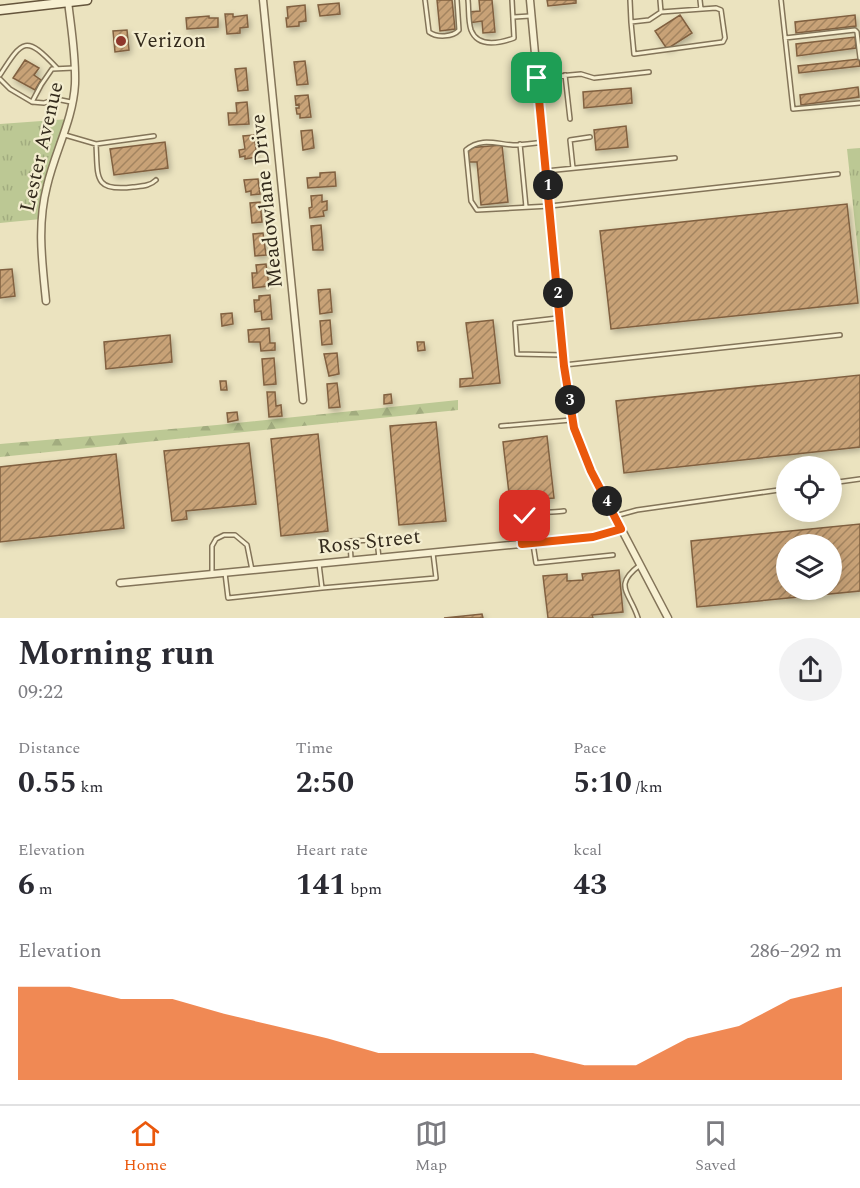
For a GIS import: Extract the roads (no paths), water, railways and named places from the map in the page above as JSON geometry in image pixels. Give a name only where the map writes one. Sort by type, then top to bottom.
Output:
[{"type":"main road","points":[[0,10],[87,0]]},
{"type":"street","name":"Meadowlane Drive","points":[[263,0],[303,400]]},
{"type":"street","points":[[530,0],[564,366],[574,428],[591,471],[668,618]]},
{"type":"street","name":"Lester Avenue","points":[[46,301],[40,235],[42,211],[47,186],[65,135],[72,103],[75,68],[68,1]]},
{"type":"street","name":"Ross Street","points":[[120,583],[593,537],[621,529]]},
{"type":"lane","points":[[425,0],[429,32],[437,36],[453,34],[459,30],[458,0]]},
{"type":"lane","points":[[468,0],[471,30],[478,39],[489,43],[514,38],[512,0]]},
{"type":"lane","points":[[630,0],[631,22],[634,54],[723,42],[725,38],[721,10],[716,8],[661,12],[649,20],[631,22]]},
{"type":"lane","points":[[660,0],[661,12]]},
{"type":"lane","points":[[700,0],[701,9]]},
{"type":"lane","points":[[781,0],[793,109],[860,102]]},
{"type":"lane","points":[[514,17],[532,16]]},
{"type":"lane","points":[[785,38],[855,30],[860,58]]},
{"type":"lane","points":[[57,68],[43,53],[31,45],[22,45],[16,49],[0,77],[10,89],[32,102],[44,103],[56,99],[72,103]]},
{"type":"lane","points":[[32,102],[40,85],[52,69],[75,68]]},
{"type":"lane","points":[[537,78],[581,74],[594,78],[649,72]]},
{"type":"lane","points":[[565,75],[570,119]]},
{"type":"lane","points":[[65,135],[96,144],[154,136]]},
{"type":"lane","points":[[573,168],[570,140],[590,137]]},
{"type":"lane","points":[[544,142],[473,143],[466,150],[471,201],[477,210],[550,206],[838,174]]},
{"type":"lane","points":[[96,144],[100,180],[105,186],[112,189],[130,188],[152,184],[156,180]]},
{"type":"lane","points":[[519,144],[526,207]]},
{"type":"lane","points":[[546,171],[675,158]]},
{"type":"lane","points":[[560,318],[515,323],[517,354],[564,355]]},
{"type":"lane","points":[[564,366],[840,335]]},
{"type":"lane","points":[[501,426],[573,420]]},
{"type":"lane","points":[[842,481],[860,479]]},
{"type":"lane","points":[[615,516],[637,510],[776,490]]},
{"type":"lane","points":[[522,544],[522,518],[528,515],[564,511]]},
{"type":"lane","points":[[212,574],[212,546],[216,539],[224,535],[235,535],[247,545],[252,570]]},
{"type":"lane","points":[[351,561],[350,541],[377,540],[379,558]]},
{"type":"lane","points":[[533,543],[536,563],[613,555]]},
{"type":"lane","points":[[225,573],[228,598],[436,578],[433,552]]},
{"type":"lane","points":[[319,564],[322,588]]},
{"type":"lane","points":[[638,618],[624,589],[624,583],[629,573],[640,565]]},
{"type":"place","name":"Verizon","points":[[121,41]]}]
